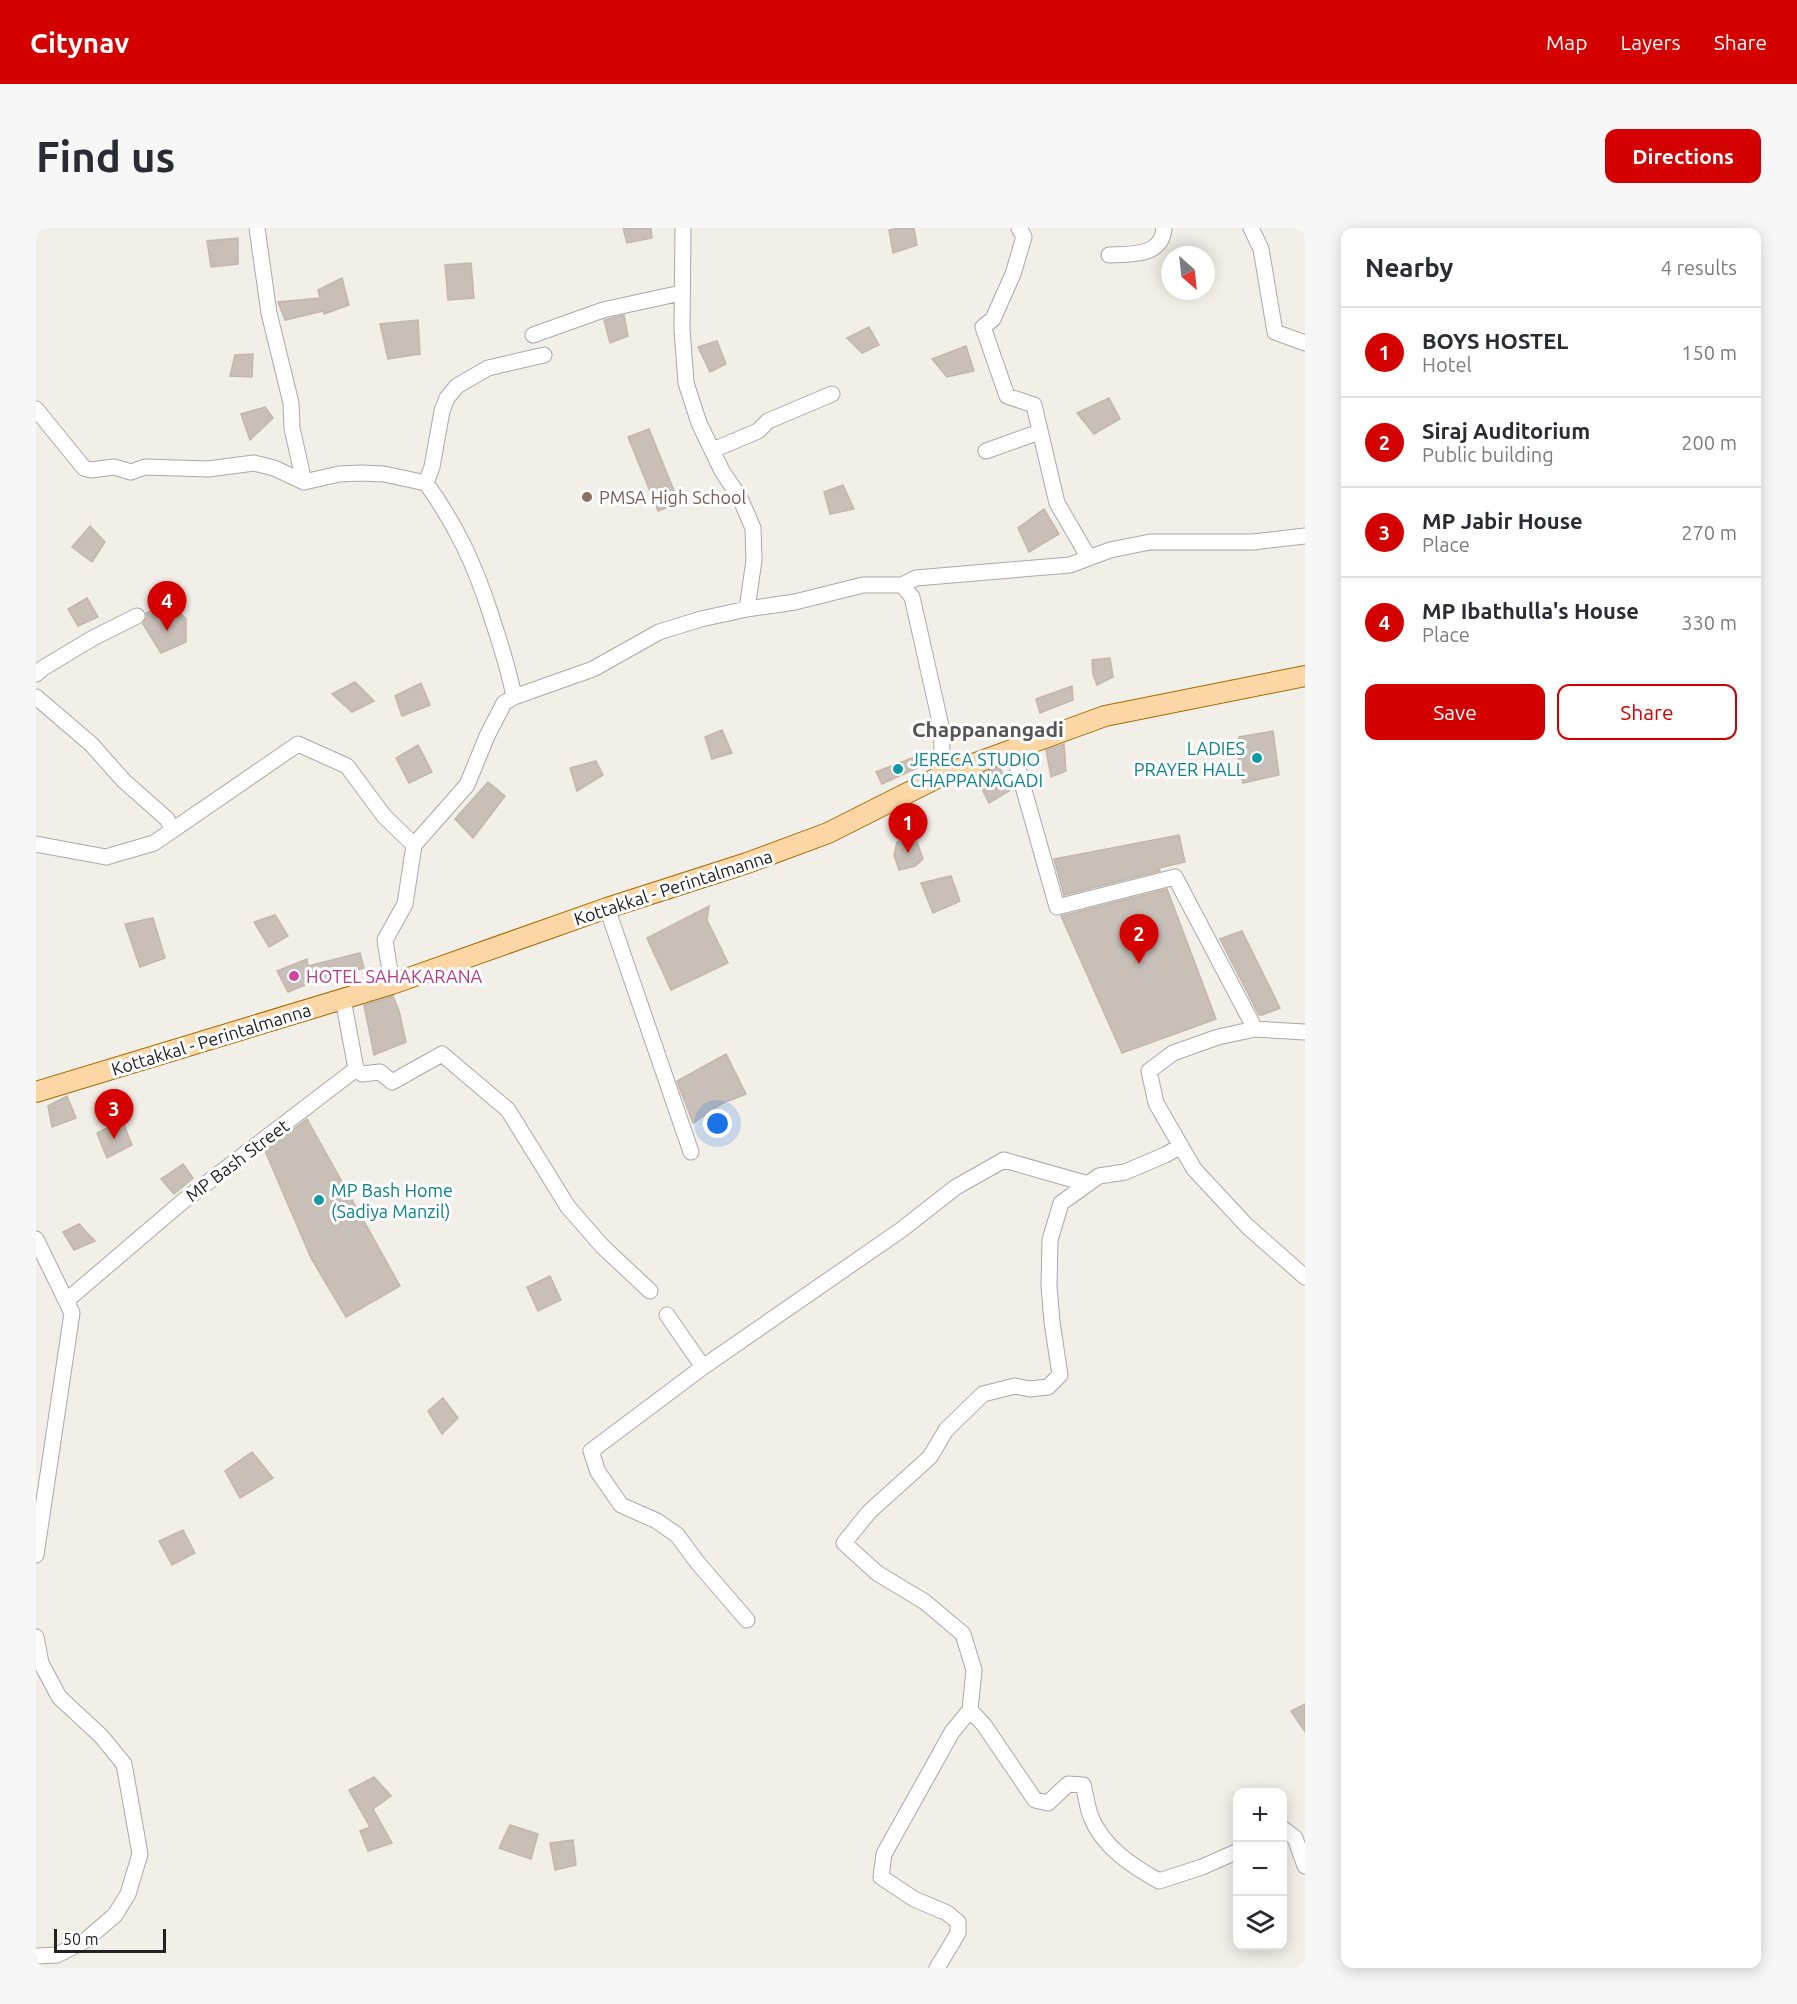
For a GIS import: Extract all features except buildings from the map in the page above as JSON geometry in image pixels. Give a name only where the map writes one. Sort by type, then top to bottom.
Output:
[{"type":"main road","name":"Kottakkal - Perintalmanna","points":[[36,1092],[392,984],[607,908],[747,863],[828,833],[943,775],[1105,716],[1305,676]]},
{"type":"street","points":[[257,228],[269,313],[291,403],[292,428],[304,482]]},
{"type":"street","points":[[683,228],[681,293],[686,383],[699,423],[723,471],[740,498],[753,528],[754,560],[747,609]]},
{"type":"street","points":[[1019,228],[1024,237],[1013,274],[993,319],[983,327],[1007,396],[1034,405],[1057,503],[1089,558]]},
{"type":"street","points":[[1110,255],[1150,251],[1158,246],[1164,228]]},
{"type":"street","points":[[1251,228],[1261,249],[1275,332],[1305,343]]},
{"type":"street","points":[[533,335],[603,310],[681,293]]},
{"type":"street","points":[[426,483],[432,467],[442,411],[447,398],[457,386],[488,368],[544,355]]},
{"type":"street","points":[[713,450],[758,431],[768,421],[832,394]]},
{"type":"street","points":[[36,409],[84,468],[91,470],[114,467],[130,472],[145,467],[208,469],[254,463],[274,468],[304,482],[339,474],[362,473],[384,474],[426,483],[449,516],[480,582],[509,670],[514,697]]},
{"type":"street","points":[[986,451],[1039,432]]},
{"type":"street","points":[[392,984],[385,940],[405,904],[414,845],[467,785],[487,736],[504,703],[514,697],[593,669],[659,632],[701,619],[747,609],[795,603],[863,585],[902,585],[916,578],[1070,565],[1110,550],[1150,542],[1253,542],[1305,536]]},
{"type":"street","points":[[902,585],[912,597],[941,726],[943,775]]},
{"type":"street","points":[[36,674],[93,638],[137,616]]},
{"type":"street","points":[[36,697],[91,744],[124,781],[168,819],[173,830]]},
{"type":"street","points":[[36,844],[106,857],[154,843],[298,744],[347,766],[384,816],[414,845]]},
{"type":"street","points":[[1013,751],[1058,907],[1175,877],[1255,1029]]},
{"type":"street","points":[[607,908],[691,1152]]},
{"type":"street","points":[[343,999],[356,1069],[362,1074],[380,1072],[392,1082],[442,1054],[508,1110],[568,1207],[603,1247],[650,1291]]},
{"type":"street","points":[[1305,1032],[1255,1029],[1218,1037],[1173,1053],[1149,1071],[1156,1103],[1194,1169],[1247,1226],[1305,1277]]},
{"type":"street","name":"MP Bash Street","points":[[66,1301],[182,1202],[356,1069]]},
{"type":"street","points":[[938,1968],[958,1933],[958,1922],[947,1913],[914,1899],[881,1877],[884,1854],[952,1732],[970,1710],[974,1670],[963,1634],[925,1602],[877,1573],[844,1543],[869,1512],[930,1457],[946,1430],[983,1394],[1015,1386],[1030,1389],[1048,1387],[1060,1375],[1049,1286],[1050,1240],[1061,1203],[1099,1176],[1125,1172],[1180,1146]]},
{"type":"street","points":[[747,1620],[677,1535],[657,1521],[621,1505],[598,1473],[591,1450],[703,1367],[901,1230],[956,1187],[1004,1160],[1088,1184]]},
{"type":"street","points":[[36,1239],[72,1313],[36,1555]]},
{"type":"street","points":[[667,1315],[703,1367]]},
{"type":"street","points":[[36,1637],[41,1664],[59,1696],[101,1736],[124,1764],[140,1854],[128,1894],[115,1916],[86,1940],[57,1955],[36,1956]]},
{"type":"street","points":[[970,1710],[984,1725],[1035,1800],[1048,1803],[1068,1784],[1083,1785],[1092,1818],[1110,1846],[1135,1868],[1158,1881],[1202,1867],[1233,1853]]},
{"type":"street","points":[[1287,1832],[1295,1838],[1305,1866]]},
{"type":"place","name":"PMSA High School","points":[[587,497]]},
{"type":"place","name":"MP Ibathulla's House","points":[[167,631]]},
{"type":"place","name":"LADIES PRAYER HALL","points":[[1257,758]]},
{"type":"place","name":"JERECA STUDIO CHAPPANAGADI","points":[[898,769]]},
{"type":"place","name":"BOYS HOSTEL","points":[[908,853]]},
{"type":"place","name":"Siraj Auditorium","points":[[1139,964]]},
{"type":"place","name":"HOTEL SAHAKARANA","points":[[294,976]]},
{"type":"place","name":"MP Jabir House","points":[[114,1139]]},
{"type":"place","name":"MP Bash Home (Sadiya Manzil)","points":[[319,1200]]},
{"type":"district","name":"Chappanangadi","points":[[988,729]]}]
